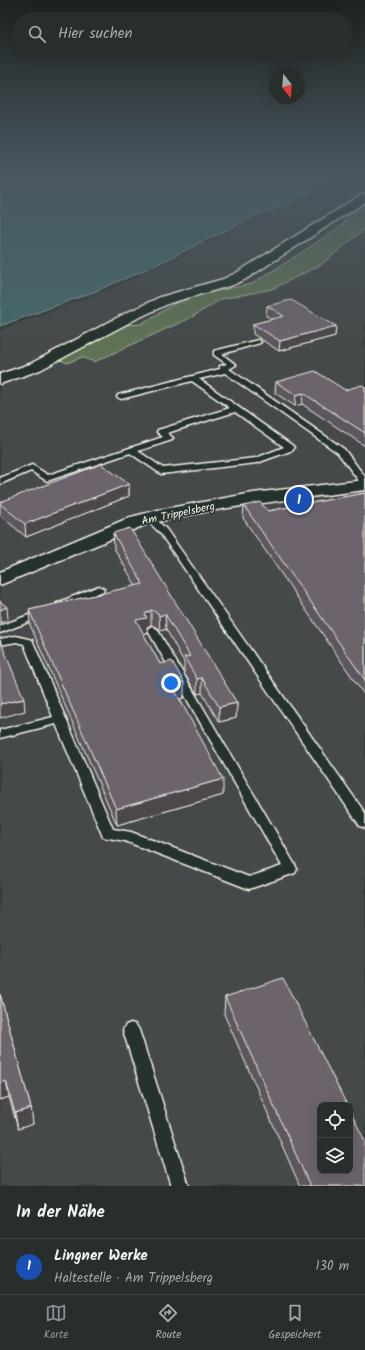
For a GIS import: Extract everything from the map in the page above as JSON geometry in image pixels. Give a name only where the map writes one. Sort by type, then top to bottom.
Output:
[{"type":"street","points":[[0,379],[35,367],[131,316],[165,300],[228,282],[241,276],[316,228]]},
{"type":"street","name":"Am Trippelsberg","points":[[0,579],[138,521],[253,499],[365,484]]},
{"type":"lane","points":[[258,342],[217,354],[232,365],[223,368],[341,451],[365,484]]},
{"type":"lane","points":[[121,398],[226,370]]},
{"type":"lane","points":[[131,450],[161,471],[257,460],[290,448],[193,378]]},
{"type":"lane","points":[[0,481],[32,468],[46,478],[169,438],[161,432],[236,409]]},
{"type":"lane","points":[[150,518],[163,531],[365,822]]},
{"type":"lane","points":[[0,630],[99,589]]},
{"type":"lane","points":[[0,642],[16,639],[28,642],[60,719],[70,748],[79,764],[108,833],[126,836],[249,883],[290,869],[152,629]]},
{"type":"lane","points":[[0,734],[60,719]]},
{"type":"lane","points":[[131,1030],[180,1186]]},
{"type":"shaded area","points":[[235,228],[365,228],[365,481],[210,501],[0,573],[0,330],[108,290]]},
{"type":"shaded area","points":[[365,489],[365,1186],[0,1186],[0,583],[143,524],[177,516],[262,501]]},
{"type":"green space","points":[[337,228],[365,228],[322,264],[272,289],[221,299],[192,317],[94,362],[82,357],[67,363],[58,359],[126,325],[141,324],[178,302],[201,294],[252,284]]},
{"type":"water","points":[[0,228],[230,228],[154,266],[96,291],[0,326]]},
{"type":"building","points":[[291,300],[336,326],[280,341],[253,324],[284,316],[267,306]]},
{"type":"building","points":[[315,371],[345,390],[362,385],[365,387],[365,433],[303,393],[296,395],[276,382]]},
{"type":"building","points":[[101,464],[129,484],[25,524],[0,504],[0,502]]},
{"type":"building","points":[[365,493],[365,680],[244,506],[260,502],[268,511]]},
{"type":"building","points":[[130,528],[237,703],[219,707],[202,678],[197,679],[184,657],[190,656],[165,614],[159,616],[158,613],[151,610],[145,614],[147,618],[136,620],[160,664],[172,661],[184,682],[172,685],[223,779],[116,809],[29,610],[143,584],[113,533]]},
{"type":"building","points":[[0,601],[7,607],[0,610]]},
{"type":"building","points":[[0,640],[24,699],[0,704]]},
{"type":"building","points":[[283,978],[345,1102],[317,1102],[317,1174],[353,1174],[353,1117],[365,1141],[365,1186],[310,1186],[225,997]]},
{"type":"building","points":[[0,994],[31,1108],[15,1113],[6,1081],[0,1083]]},
{"type":"place","name":"Lingner Werke","points":[[299,500]]}]
